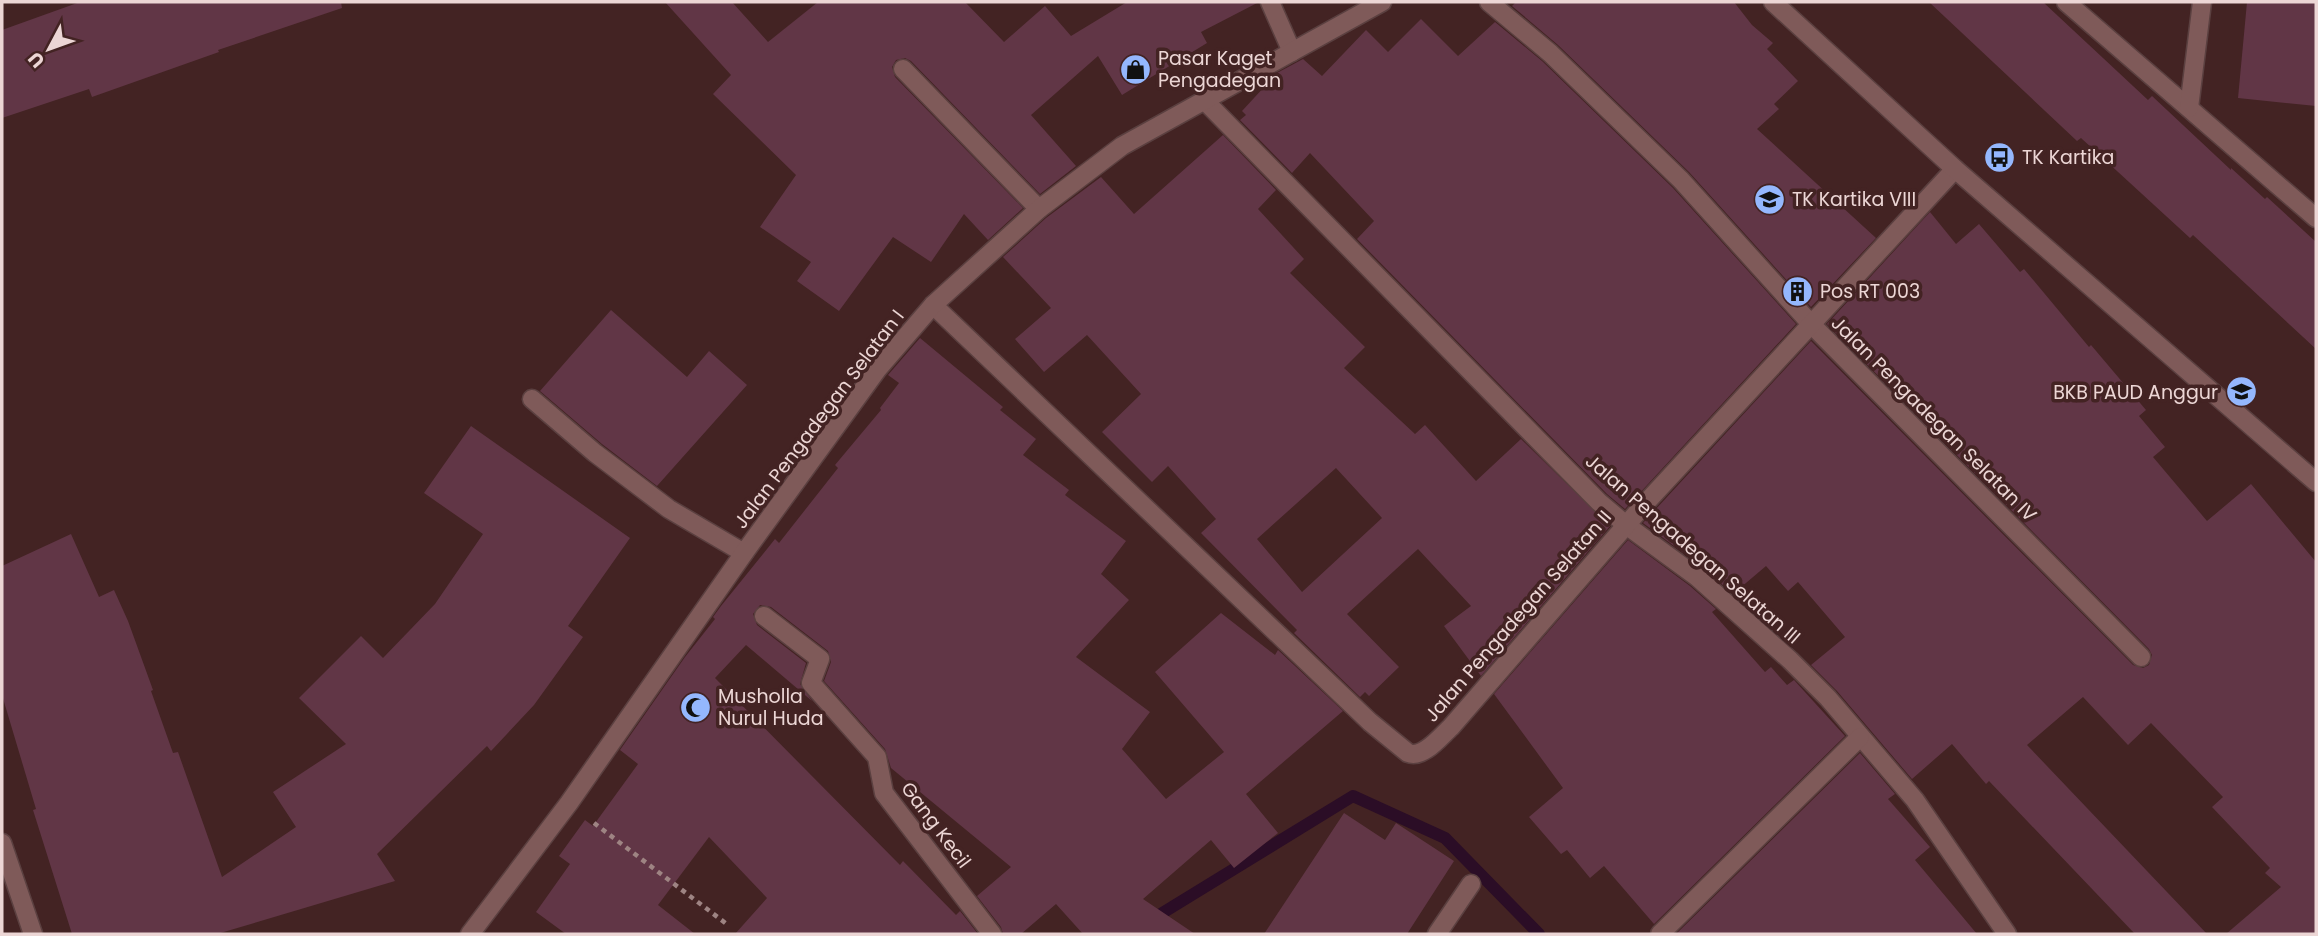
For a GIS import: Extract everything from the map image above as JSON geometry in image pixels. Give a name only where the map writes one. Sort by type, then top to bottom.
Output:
[{"type":"street","points":[[1270,2],[1292,52]]},
{"type":"street","name":"Jalan Pengadegan Selatan I","points":[[470,934],[569,803],[744,553],[877,370],[933,306],[1039,209],[1122,146],[1382,2]]},
{"type":"street","name":"Jalan Pengadegan Selatan IV","points":[[1489,2],[1549,53],[1681,180],[1811,324],[2141,657]]},
{"type":"street","points":[[1773,2],[1955,169],[2316,482]]},
{"type":"street","points":[[2066,2],[2316,218]]},
{"type":"street","points":[[2189,108],[2202,2]]},
{"type":"street","points":[[903,69],[1039,209]]},
{"type":"street","name":"Jalan Pengadegan Selatan III","points":[[1205,101],[1599,502],[1697,577],[1790,660],[1828,698],[1915,800],[2007,934]]},
{"type":"street","name":"Jalan Pengadegan Selatan II","points":[[933,306],[1370,722],[1411,755],[1422,752],[1451,727],[1610,547],[1626,525],[1955,169]]},
{"type":"street","points":[[532,399],[595,453],[668,509],[744,553]]},
{"type":"street","name":"Gang Kecil","points":[[764,616],[820,659],[811,683],[877,757],[884,793],[992,934]]},
{"type":"street","points":[[1660,934],[1860,737]]},
{"type":"street","points":[[2,843],[33,934]]},
{"type":"street","points":[[1437,934],[1471,884]]},
{"type":"path","points":[[569,803],[728,925]]},
{"type":"building","points":[[80,2],[341,2],[342,8],[92,97],[89,89],[2,118],[2,30]]},
{"type":"building","points":[[665,2],[732,2],[768,42],[818,2],[965,2],[1004,42],[1045,6],[1071,36],[1127,2],[1259,2],[1201,32],[1207,43],[1122,95],[1098,56],[1031,115],[1076,166],[1040,194],[911,61],[905,58],[896,60],[892,67],[895,77],[1023,208],[988,240],[964,214],[931,262],[893,237],[839,311],[797,281],[811,262],[760,227],[796,175],[713,94],[731,75]]},
{"type":"building","points":[[1516,2],[1734,2],[1752,25],[1773,43],[1767,49],[1798,81],[1774,104],[1779,109],[1757,129],[1876,238],[1811,307],[1689,172],[1558,45],[1512,6]]},
{"type":"building","points":[[1929,2],[2043,2],[2148,100],[2152,96],[2231,170],[2265,199],[2267,197],[2316,242],[2316,349],[2193,235],[2190,238],[2081,138],[2077,141]]},
{"type":"building","points":[[2247,2],[2316,2],[2316,106],[2238,98]]},
{"type":"building","points":[[1421,19],[1458,56],[1495,22],[1542,61],[1673,188],[1796,324],[1625,509],[1607,494],[1357,239],[1374,221],[1310,153],[1292,173],[1240,120],[1246,115],[1242,111],[1277,73],[1303,59],[1322,76],[1366,30],[1388,52]]},
{"type":"building","points":[[1223,135],[1276,190],[1258,209],[1304,259],[1290,273],[1365,347],[1344,368],[1415,434],[1425,425],[1476,481],[1521,439],[1610,526],[1481,676],[1444,626],[1471,606],[1418,549],[1347,614],[1399,667],[1369,696],[1365,692],[1360,697],[1294,633],[1297,630],[1201,533],[1216,519],[1168,466],[1152,482],[1102,432],[1141,394],[1087,335],[1044,372],[1015,339],[1051,308],[1003,257],[1046,218],[1101,177],[1134,214]],"holes":[[[1336,468],[1382,518],[1302,592],[1257,539]]]},
{"type":"building","points":[[1930,212],[1956,244],[1979,224],[2020,272],[2024,269],[2146,410],[2139,416],[2165,447],[2153,457],[2207,521],[2251,484],[2316,562],[2316,934],[2226,934],[2281,887],[2265,873],[2270,868],[2212,807],[2223,797],[2151,723],[2128,745],[2083,697],[2027,745],[2207,934],[2135,934],[1989,781],[1986,784],[1952,744],[1912,779],[1837,691],[1811,665],[1845,637],[1798,582],[1788,591],[1766,566],[1733,594],[1704,568],[1643,523],[1811,341],[2133,665],[2143,668],[2149,665],[2152,655],[2149,649],[1827,324]]},
{"type":"building","points":[[611,310],[687,377],[709,351],[747,385],[657,486],[540,391]]},
{"type":"building","points":[[920,338],[1003,407],[1000,410],[1036,439],[1023,455],[1069,490],[1065,495],[1126,541],[1101,574],[1129,600],[1076,657],[1150,712],[1122,749],[1166,799],[1224,752],[1155,672],[1221,613],[1275,655],[1278,650],[1343,711],[1246,794],[1278,833],[1234,868],[1211,840],[1143,899],[1195,934],[1083,934],[1056,904],[1021,934],[1003,934],[1001,927],[977,896],[1011,867],[891,768],[885,749],[824,681],[831,662],[828,651],[771,607],[760,605],[753,614],[757,625],[806,663],[800,684],[812,701],[746,645],[715,678],[900,865],[903,861],[956,915],[960,911],[978,934],[735,934],[767,898],[709,837],[658,905],[695,934],[566,934],[536,912],[570,864],[559,856],[585,820],[593,826],[638,764],[620,750],[715,619],[713,617],[721,606],[775,539],[779,543],[838,468],[835,465],[881,410],[899,383],[888,375]]},
{"type":"building","points":[[471,426],[630,538],[568,626],[583,637],[534,705],[491,751],[487,746],[377,854],[395,881],[217,934],[72,934],[33,810],[36,809],[2,695],[2,566],[71,534],[99,597],[114,590],[153,690],[151,691],[173,753],[178,752],[222,877],[296,827],[273,792],[346,744],[299,698],[361,636],[383,658],[435,604],[483,534],[424,493]]},
{"type":"building","points":[[1628,540],[1716,609],[1712,612],[1765,672],[1771,667],[1787,685],[1794,680],[1845,736],[1654,924],[1604,866],[1590,878],[1567,850],[1561,854],[1529,817],[1563,788],[1494,694]]},
{"type":"building","points":[[1860,753],[1895,794],[1888,799],[1930,847],[1915,860],[1977,934],[1676,934]]},
{"type":"building","points":[[1344,813],[1385,840],[1396,823],[1454,861],[1407,934],[1264,934]]},
{"type":"waterway","points":[[1128,934],[1353,796],[1445,838],[1539,934]]},
{"type":"place","name":"Pasar Kaget Pengadegan","points":[[1135,69]]},
{"type":"place","name":"TK Kartika","points":[[1999,157]]},
{"type":"place","name":"TK Kartika VIII","points":[[1769,199]]},
{"type":"place","name":"Pos RT 003","points":[[1797,291]]},
{"type":"place","name":"BKB PAUD Anggur","points":[[2241,392]]},
{"type":"place","name":"Musholla Nurul Huda","points":[[695,707]]}]
